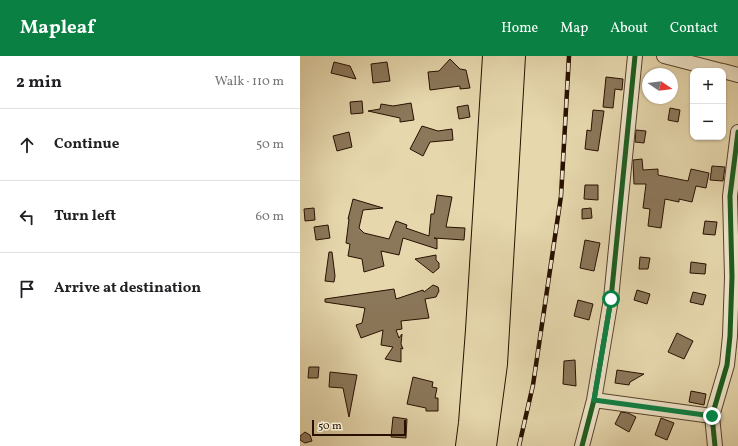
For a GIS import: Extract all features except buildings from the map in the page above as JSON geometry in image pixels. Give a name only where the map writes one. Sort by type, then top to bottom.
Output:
[{"type":"highway","points":[[467,446],[477,330],[494,56]]},
{"type":"highway","points":[[485,446],[496,364],[514,56]]},
{"type":"street","points":[[582,446],[594,400],[611,299],[635,56]]},
{"type":"street","points":[[664,56],[710,68]]},
{"type":"street","points":[[726,72],[738,75]]},
{"type":"street","points":[[715,446],[712,416],[727,366],[730,336],[732,277],[730,196],[738,132]]},
{"type":"street","points":[[594,400],[712,416]]},
{"type":"railway","points":[[519,446],[533,385],[561,196],[569,56]]},
{"type":"cycle path","points":[[582,446],[594,400],[611,299],[635,56]]},
{"type":"cycle path","points":[[715,446],[712,416],[727,365],[730,336],[732,277],[730,196],[738,132]]},
{"type":"route","points":[[611,299],[594,400],[712,416]]}]
